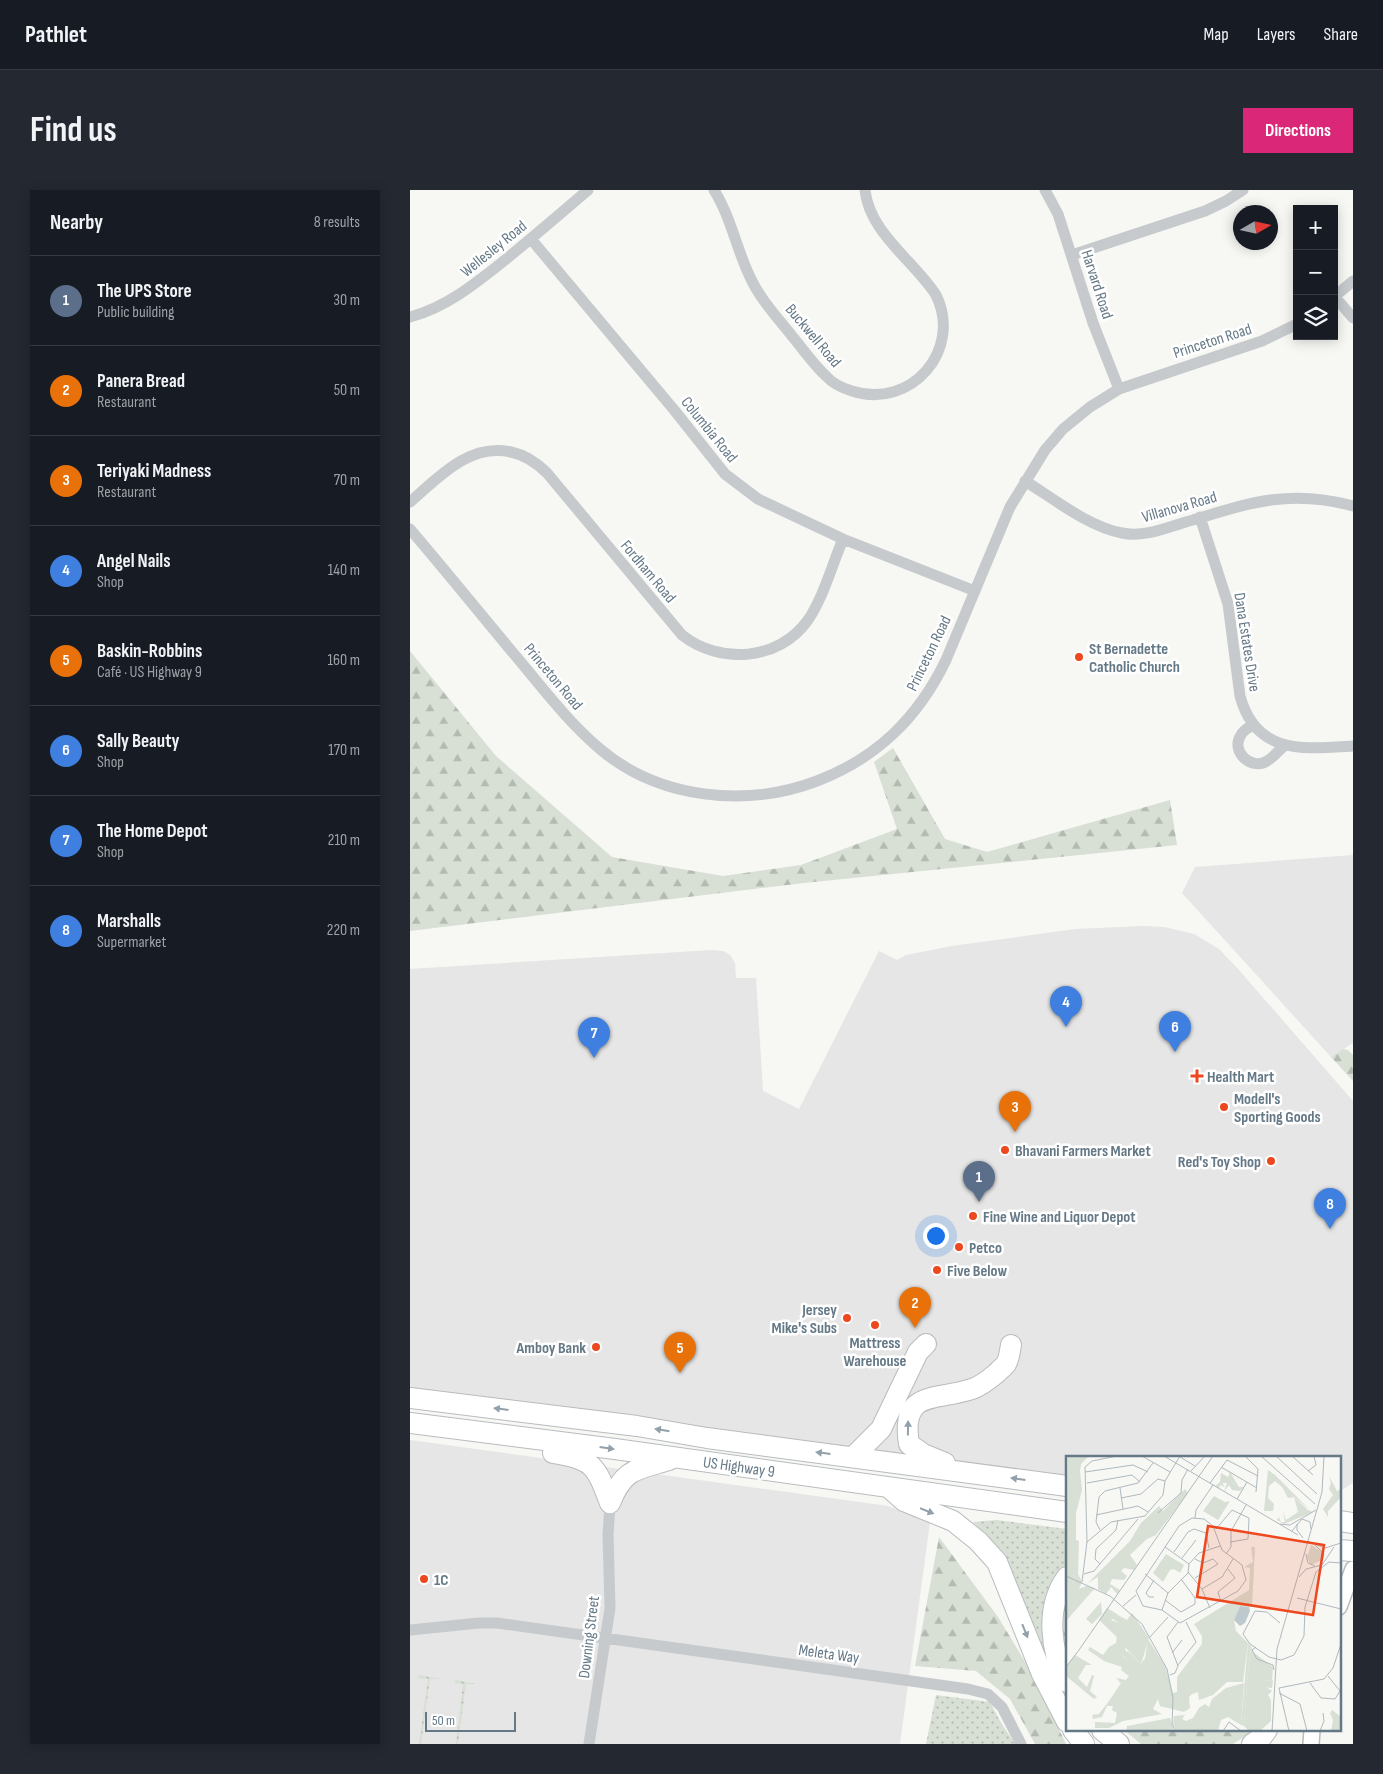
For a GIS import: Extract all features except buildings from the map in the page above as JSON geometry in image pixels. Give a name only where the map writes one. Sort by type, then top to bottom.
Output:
[{"type":"highway","points":[[853,1457],[881,1429],[918,1352],[926,1344]]},
{"type":"highway","points":[[970,1473],[923,1454],[909,1444],[907,1432],[908,1418],[911,1410],[919,1402],[930,1397],[974,1388],[992,1377],[1006,1364],[1011,1345]]},
{"type":"highway","points":[[410,1390],[434,1401]]},
{"type":"highway","name":"US Highway 9","points":[[410,1398],[619,1424],[1066,1486]]},
{"type":"highway","name":"US Highway 9","points":[[410,1423],[1066,1512]]},
{"type":"highway","points":[[454,1428],[526,1449],[579,1458],[595,1469],[610,1503]]},
{"type":"highway","points":[[610,1503],[616,1487],[626,1475],[676,1458]]},
{"type":"highway","points":[[886,1486],[904,1501],[953,1521],[978,1541],[997,1562],[1042,1674],[1066,1720]]},
{"type":"highway","points":[[1066,1579],[1058,1595],[1053,1615],[1052,1634],[1055,1654],[1066,1680]]},
{"type":"highway","points":[[1075,1732],[1084,1744]]},
{"type":"highway","points":[[1105,1732],[1120,1744]]},
{"type":"highway","points":[[1252,1744],[1266,1732]]},
{"type":"street","name":"Wellesley Road","points":[[410,318],[436,308],[461,294],[588,190]]},
{"type":"street","name":"Buckwell Road","points":[[714,190],[728,217],[746,269],[762,298],[835,384],[868,395],[876,395],[905,387],[922,375],[939,349],[944,323],[936,294],[878,225],[869,208],[865,190]]},
{"type":"street","name":"Harvard Road","points":[[1045,190],[1058,214],[1093,323],[1119,389]]},
{"type":"street","points":[[1072,255],[1205,211],[1243,190]]},
{"type":"street","name":"Columbia Road","points":[[530,239],[675,411],[725,474],[758,500],[843,539],[975,591]]},
{"type":"street","points":[[1337,295],[1353,281]]},
{"type":"street","points":[[1338,300],[1353,318]]},
{"type":"street","name":"Princeton Road","points":[[410,529],[567,717],[600,749],[622,765],[678,789],[715,795],[760,795],[797,788],[830,776],[882,745],[913,714],[934,684],[946,660],[1010,507],[1045,450],[1057,436],[1081,414],[1119,389],[1250,346],[1293,326]]},
{"type":"street","name":"Fordham Road","points":[[410,502],[455,464],[474,454],[499,450],[531,460],[547,473],[682,635],[704,648],[735,655],[756,654],[766,651],[783,642],[800,629],[819,598],[843,539]]},
{"type":"street","name":"Villanova Road","points":[[1025,481],[1095,523],[1122,533],[1141,534],[1245,504],[1290,498],[1314,498],[1353,506]]},
{"type":"street","name":"Dana Estates Drive","points":[[1200,517],[1228,604],[1240,696],[1253,725],[1268,738],[1284,745],[1301,749],[1353,746]]},
{"type":"street","points":[[1253,725],[1243,732],[1238,739],[1241,754],[1247,761],[1255,764],[1268,761],[1284,745]]},
{"type":"street","name":"Downing Street","points":[[589,1744],[610,1608],[608,1534],[610,1503]]},
{"type":"street","points":[[1341,1602],[1353,1569]]},
{"type":"street","name":"Meleta Way","points":[[410,1630],[497,1623],[968,1689],[988,1694],[1002,1707],[1021,1744]]},
{"type":"shaded area","points":[[1353,855],[1353,1043],[1331,1057],[1182,893],[1195,867]]},
{"type":"shaded area","points":[[1164,927],[1194,934],[1219,949],[1353,1101],[1353,1483],[1341,1491],[1341,1456],[1066,1456],[1066,1486],[410,1398],[410,969],[712,950],[723,951],[730,955],[735,963],[736,978],[756,978],[763,1091],[799,1109],[879,951],[897,960],[906,955],[952,946],[1075,929]]},
{"type":"shaded area","points":[[410,1440],[888,1506],[930,1522],[900,1744],[410,1744]]},
{"type":"green space","points":[[410,651],[496,756],[612,857],[723,876],[801,865],[897,829],[874,762],[893,748],[945,839],[987,852],[1170,800],[1177,845],[804,883],[410,931]]},
{"type":"green space","points":[[1343,1049],[1348,1050],[1353,1055],[1353,1081],[1331,1057]]},
{"type":"green space","points":[[997,1520],[1066,1529],[1066,1568],[1055,1579],[1043,1651],[1005,1554],[973,1522]]},
{"type":"green space","points":[[939,1537],[998,1617],[1032,1673],[1066,1744],[1035,1744],[1010,1699],[976,1671],[915,1666]]},
{"type":"green space","points":[[1066,1594],[1066,1657],[1058,1619]]},
{"type":"green space","points":[[418,1676],[440,1679],[430,1679],[421,1744],[419,1744],[428,1679],[419,1678]]},
{"type":"green space","points":[[454,1681],[476,1684],[466,1684],[458,1744],[456,1744],[463,1684],[455,1683]]},
{"type":"green space","points":[[936,1695],[990,1702],[1015,1744],[926,1744]]},
{"type":"green space","points":[[1126,1732],[1251,1732],[1233,1744],[1141,1744]]},
{"type":"place","name":"St Bernadette Catholic Church","points":[[1079,657]]},
{"type":"place","name":"Angel Nails","points":[[1066,1027]]},
{"type":"place","name":"Sally Beauty","points":[[1175,1052]]},
{"type":"place","name":"The Home Depot","points":[[594,1058]]},
{"type":"place","name":"Health Mart","points":[[1197,1076]]},
{"type":"place","name":"Modell's Sporting Goods","points":[[1224,1107]]},
{"type":"place","name":"Teriyaki Madness","points":[[1015,1132]]},
{"type":"place","name":"Bhavani Farmers Market","points":[[1005,1150]]},
{"type":"place","name":"Red's Toy Shop","points":[[1271,1161]]},
{"type":"place","name":"The UPS Store","points":[[979,1202]]},
{"type":"place","name":"Fine Wine and Liquor Depot","points":[[973,1216]]},
{"type":"place","name":"Marshalls","points":[[1330,1229]]},
{"type":"place","name":"Petco","points":[[959,1247]]},
{"type":"place","name":"Five Below","points":[[937,1270]]},
{"type":"place","name":"Jersey Mike's Subs","points":[[847,1318]]},
{"type":"place","name":"Mattress Warehouse","points":[[875,1325]]},
{"type":"place","name":"Panera Bread","points":[[915,1328]]},
{"type":"place","name":"Amboy Bank","points":[[596,1347]]},
{"type":"place","name":"Baskin-Robbins","points":[[680,1373]]},
{"type":"place","name":"1C","points":[[424,1579]]}]
